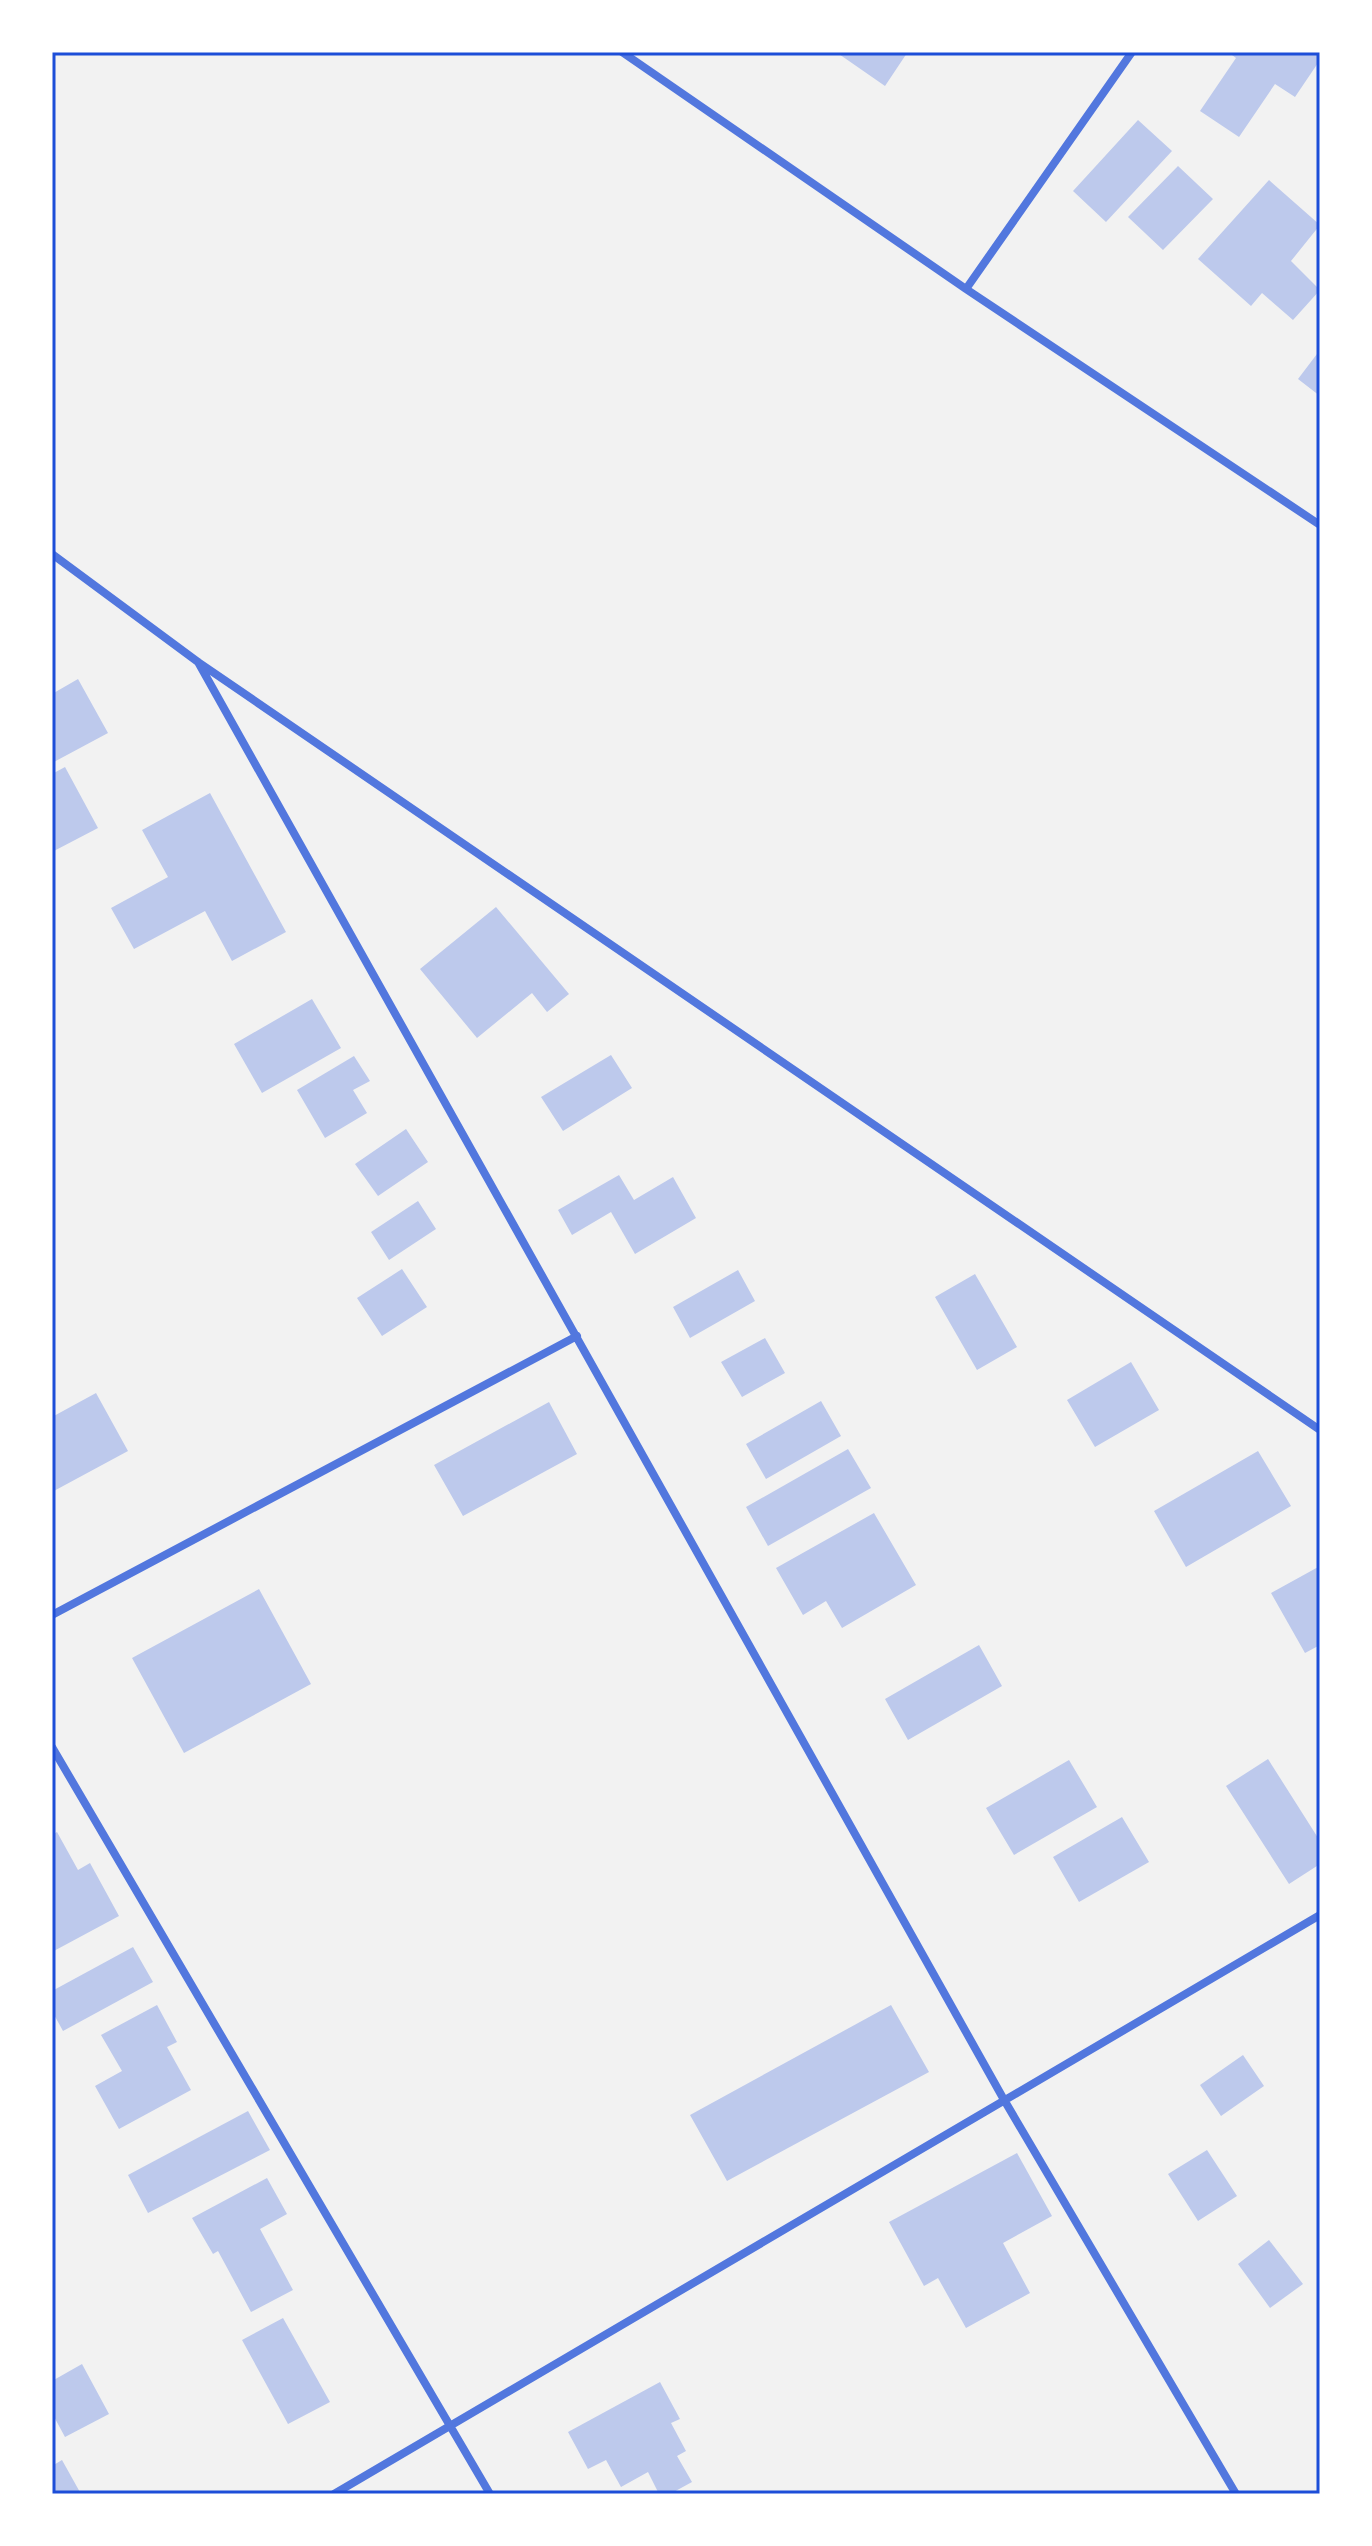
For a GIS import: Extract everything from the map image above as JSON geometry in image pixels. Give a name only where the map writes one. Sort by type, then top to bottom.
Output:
[{"type":"street","points":[[622,52],[966,289],[1320,525]]},
{"type":"street","points":[[966,289],[1132,52]]},
{"type":"street","points":[[52,554],[198,662],[1320,1430]]},
{"type":"street","points":[[198,662],[1003,2098],[1236,2494]]},
{"type":"street","points":[[52,1615],[577,1336]]},
{"type":"street","points":[[52,1747],[490,2494]]},
{"type":"street","points":[[334,2494],[1003,2098],[1320,1915]]},
{"type":"building","points":[[836,52],[905,52],[907,53],[885,86]]},
{"type":"building","points":[[1228,52],[1320,52],[1320,60],[1295,97],[1275,84],[1239,137],[1200,111],[1236,58]]},
{"type":"building","points":[[1138,120],[1172,151],[1106,222],[1073,191]]},
{"type":"building","points":[[1178,166],[1213,199],[1163,250],[1128,217]]},
{"type":"building","points":[[1269,180],[1320,225],[1291,261],[1320,290],[1293,320],[1262,293],[1251,306],[1198,259]]},
{"type":"building","points":[[1320,350],[1320,396],[1298,379]]},
{"type":"building","points":[[78,679],[108,733],[52,763],[52,694]]},
{"type":"building","points":[[65,767],[98,828],[52,852],[52,774]]},
{"type":"building","points":[[210,793],[286,932],[232,961],[205,911],[134,949],[111,908],[168,877],[142,830]]},
{"type":"building","points":[[496,907],[569,994],[547,1012],[532,993],[477,1038],[420,969]]},
{"type":"building","points":[[312,999],[341,1048],[262,1093],[234,1044]]},
{"type":"building","points":[[611,1055],[632,1088],[563,1131],[541,1097]]},
{"type":"building","points":[[354,1056],[370,1081],[353,1090],[367,1113],[325,1138],[297,1090]]},
{"type":"building","points":[[406,1129],[428,1162],[378,1196],[355,1164]]},
{"type":"building","points":[[619,1175],[634,1200],[673,1177],[696,1218],[635,1254],[611,1212],[572,1235],[558,1210]]},
{"type":"building","points":[[418,1201],[436,1229],[389,1260],[371,1232]]},
{"type":"building","points":[[402,1269],[427,1307],[382,1336],[357,1298]]},
{"type":"building","points":[[738,1270],[755,1301],[690,1338],[673,1307]]},
{"type":"building","points":[[975,1274],[1017,1347],[977,1370],[935,1297]]},
{"type":"building","points":[[765,1338],[785,1373],[742,1397],[721,1362]]},
{"type":"building","points":[[1131,1362],[1159,1410],[1095,1447],[1067,1400]]},
{"type":"building","points":[[96,1393],[128,1451],[52,1492],[52,1417]]},
{"type":"building","points":[[821,1401],[841,1436],[766,1479],[746,1444]]},
{"type":"building","points":[[549,1402],[577,1454],[463,1516],[434,1465]]},
{"type":"building","points":[[848,1449],[871,1488],[768,1546],[746,1507]]},
{"type":"building","points":[[1258,1451],[1291,1506],[1186,1567],[1154,1511]]},
{"type":"building","points":[[874,1513],[916,1585],[842,1628],[826,1601],[803,1615],[776,1568]]},
{"type":"building","points":[[1320,1566],[1320,1645],[1305,1653],[1271,1593]]},
{"type":"building","points":[[259,1589],[311,1684],[184,1753],[132,1658]]},
{"type":"building","points":[[979,1645],[1002,1686],[908,1740],[885,1699]]},
{"type":"building","points":[[1268,1759],[1320,1841],[1320,1864],[1289,1884],[1226,1786]]},
{"type":"building","points":[[1069,1760],[1097,1807],[1014,1855],[986,1808]]},
{"type":"building","points":[[1122,1817],[1149,1862],[1079,1902],[1053,1857]]},
{"type":"building","points":[[57,1832],[78,1870],[90,1863],[119,1916],[52,1952],[52,1835]]},
{"type":"building","points":[[133,1947],[153,1982],[63,2031],[52,2011],[52,1991]]},
{"type":"building","points":[[157,2005],[177,2042],[167,2047],[191,2090],[119,2129],[95,2086],[122,2071],[101,2035]]},
{"type":"building","points":[[891,2005],[929,2072],[727,2181],[690,2115]]},
{"type":"building","points":[[1243,2055],[1264,2086],[1221,2116],[1200,2085]]},
{"type":"building","points":[[248,2111],[270,2150],[148,2213],[128,2175]]},
{"type":"building","points":[[1207,2150],[1237,2196],[1198,2221],[1168,2174]]},
{"type":"building","points":[[1017,2153],[1052,2216],[1003,2243],[1030,2293],[966,2328],[938,2278],[924,2286],[889,2222]]},
{"type":"building","points":[[267,2178],[287,2214],[260,2229],[293,2290],[251,2312],[218,2251],[213,2254],[192,2218]]},
{"type":"building","points":[[1269,2240],[1303,2284],[1270,2308],[1238,2264]]},
{"type":"building","points":[[283,2318],[330,2402],[288,2424],[242,2340]]},
{"type":"building","points":[[82,2364],[109,2414],[65,2437],[52,2413],[52,2381]]},
{"type":"building","points":[[660,2382],[680,2419],[671,2423],[686,2451],[677,2456],[692,2482],[670,2494],[659,2494],[648,2472],[621,2487],[606,2460],[588,2469],[568,2432]]},
{"type":"building","points":[[62,2460],[81,2494],[52,2494],[52,2466]]}]
